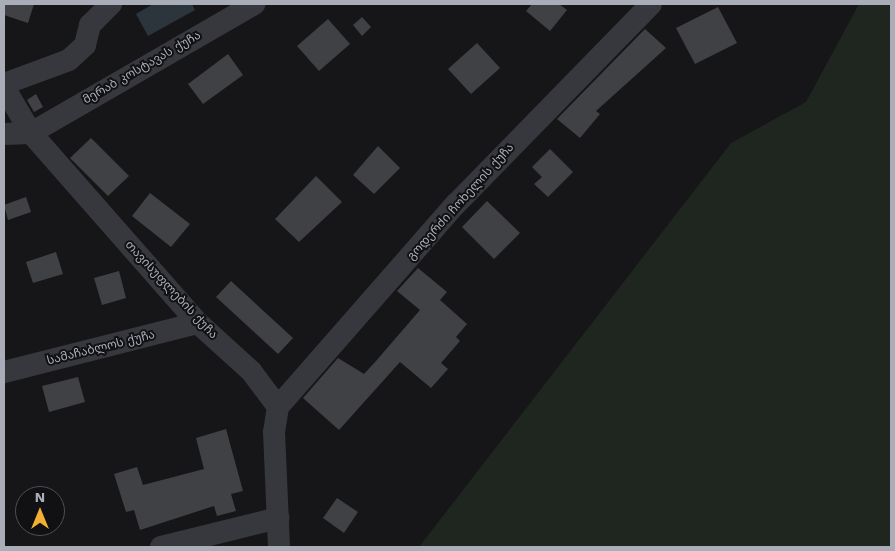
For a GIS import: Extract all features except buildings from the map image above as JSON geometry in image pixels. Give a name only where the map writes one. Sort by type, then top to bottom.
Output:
[{"type":"street","points":[[4,85],[69,60],[85,45],[90,25],[111,4]]},
{"type":"street","name":"მერაბ კოსტავას ქუჩა","points":[[31,133],[254,4]]},
{"type":"street","name":"გოდერძი ჩოხელის ქუჩა","points":[[278,408],[456,204],[651,4]]},
{"type":"street","name":"თავისუფლების ქუჩა","points":[[4,85],[31,133],[198,324],[251,372],[278,408]]},
{"type":"street","points":[[4,134],[31,133]]},
{"type":"street","name":"სამაჩაბლოს ქუჩა","points":[[4,372],[198,324]]},
{"type":"street","points":[[278,408],[274,432],[279,547]]},
{"type":"street","points":[[161,547],[278,518]]},
{"type":"shaded area","points":[[153,4],[192,4],[195,10],[148,36],[136,14]]},
{"type":"shaded area","points":[[859,4],[891,4],[891,547],[419,547],[731,143],[806,102]]}]
